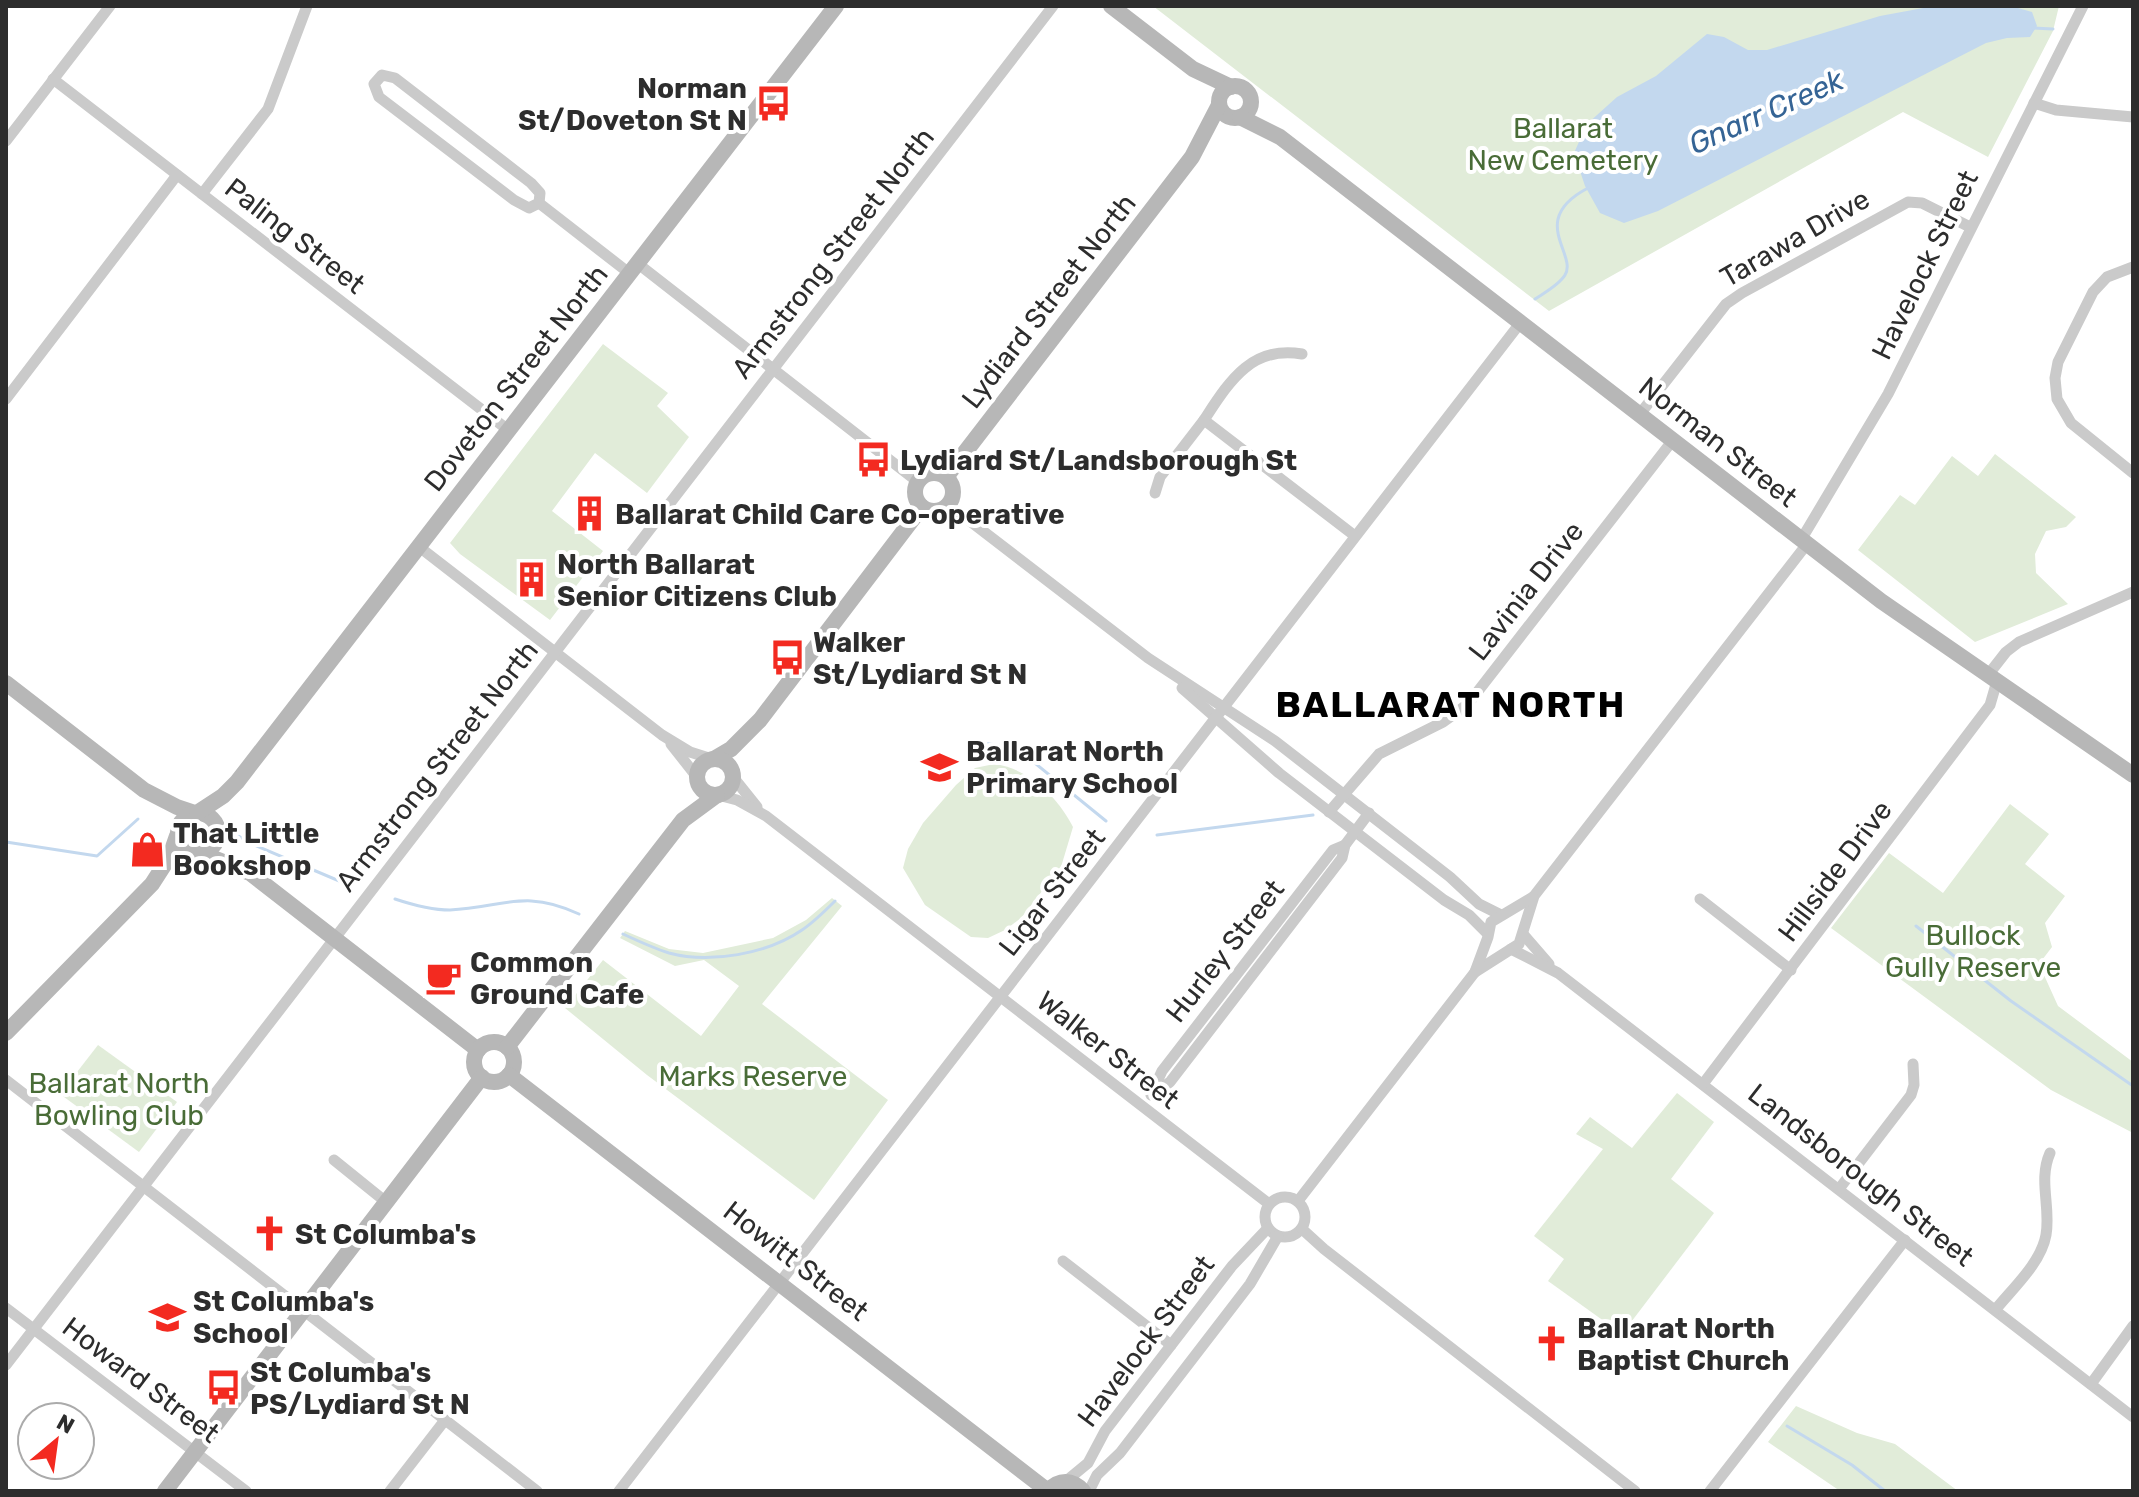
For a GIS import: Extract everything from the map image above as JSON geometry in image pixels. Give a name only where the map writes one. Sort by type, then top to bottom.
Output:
[{"type":"street","points":[[6,141],[110,6]]},
{"type":"street","points":[[202,194],[268,109],[307,6]]},
{"type":"street","name":"Doveton Street North","points":[[196,813],[223,796],[237,782],[836,6]]},
{"type":"street","name":"Armstrong Street North","points":[[6,1365],[1053,6]]},
{"type":"street","points":[[1111,6],[1193,69],[1244,90],[1249,96],[1242,113],[1225,114],[1193,69]]},
{"type":"street","name":"Havelock Street","points":[[1523,932],[1534,896],[1804,542],[1888,394],[2083,6]]},
{"type":"street","points":[[389,75],[407,87],[531,183],[540,193],[539,203],[529,208],[518,203],[440,144],[379,97],[374,90],[376,79],[389,75]]},
{"type":"street","name":"Paling Street","points":[[53,79],[508,430]]},
{"type":"street","points":[[1219,103],[1223,91],[1231,87]]},
{"type":"street","name":"Lydiard Street North","points":[[946,477],[1192,157],[1219,103]]},
{"type":"street","points":[[2034,103],[2056,110],[2133,117]]},
{"type":"street","name":"Lydiard Street North","points":[[1192,157],[1242,113]]},
{"type":"street","name":"Norman Street","points":[[1242,113],[1280,137],[1893,609],[2133,775]]},
{"type":"street","points":[[6,399],[177,175]]},
{"type":"street","name":"Tarawa Drive","points":[[1640,414],[1726,304],[1742,293],[1908,202],[1922,203],[1970,227]]},
{"type":"street","points":[[539,203],[773,369],[918,482]]},
{"type":"street","points":[[2133,267],[2107,277],[2093,292],[2058,362],[2055,378],[2057,399],[2071,423],[2133,473]]},
{"type":"street","name":"Ligar Street","points":[[619,1491],[1521,322]]},
{"type":"street","points":[[1155,493],[1160,477],[1239,372],[1271,352],[1302,354]]},
{"type":"street","points":[[1204,420],[1355,536]]},
{"type":"street","name":"Lavinia Drive","points":[[1329,812],[1379,754],[1443,722],[1468,704],[1673,440]]},
{"type":"street","points":[[930,474],[946,477],[954,491],[949,505],[938,512],[922,507],[915,495],[918,482],[930,474]]},
{"type":"street","points":[[949,505],[1220,713],[1329,812],[1444,900],[1469,915],[1497,948],[1510,949]]},
{"type":"street","points":[[683,820],[702,765],[731,749],[760,720],[922,507]]},
{"type":"street","points":[[418,546],[662,735],[690,752],[726,763],[733,776]]},
{"type":"street","name":"Hillside Drive","points":[[1703,1084],[1990,705],[1992,678],[2006,652],[2019,642],[2133,592]]},
{"type":"street","points":[[6,683],[144,790],[179,808],[210,817],[218,833],[250,873],[478,1050]]},
{"type":"street","points":[[1220,713],[1275,741],[1344,793],[1479,904],[1518,920],[1523,932],[1519,944],[1475,972]]},
{"type":"street","points":[[507,1047],[683,820],[728,789],[737,762],[760,720]]},
{"type":"street","points":[[662,735],[704,791],[718,795]]},
{"type":"street","name":"Walker Street","points":[[733,776],[766,816]]},
{"type":"street","name":"Doveton Street North","points":[[218,833],[225,807],[237,782]]},
{"type":"street","points":[[144,790],[184,848],[250,873]]},
{"type":"street","name":"Walker Street","points":[[718,795],[737,800],[766,816],[1269,1204]]},
{"type":"street","points":[[6,1033],[152,884],[166,863],[182,820],[196,813]]},
{"type":"street","name":"Hurley Street","points":[[1143,1107],[1152,1095],[1170,1082],[1237,995],[1342,858],[1345,845],[1369,813]]},
{"type":"street","points":[[152,884],[213,847],[218,833]]},
{"type":"street","name":"Havelock Street","points":[[1503,915],[1534,896]]},
{"type":"street","points":[[1700,899],[1791,970]]},
{"type":"street","points":[[1298,1201],[1475,972],[1491,922],[1503,915]]},
{"type":"street","name":"Landsborough Street","points":[[1523,932],[1558,973]]},
{"type":"street","name":"Landsborough Street","points":[[1510,949],[1558,973],[2133,1417]]},
{"type":"street","points":[[494,1042],[507,1047],[514,1059],[509,1075],[499,1081],[482,1077],[475,1065],[478,1050],[494,1042]]},
{"type":"street","points":[[1839,1189],[1911,1095],[1913,1064]]},
{"type":"street","name":"Howitt Street","points":[[509,1075],[1048,1491]]},
{"type":"street","points":[[165,1491],[482,1077]]},
{"type":"street","points":[[6,1080],[537,1491]]},
{"type":"street","points":[[1996,1309],[2044,1244],[2047,1227],[2043,1176],[2050,1153]]},
{"type":"street","points":[[334,1160],[386,1202]]},
{"type":"street","points":[[1286,1196],[1298,1201],[1305,1211],[1302,1229],[1291,1236],[1278,1236],[1268,1228],[1265,1216],[1269,1204],[1286,1196]]},
{"type":"street","name":"Havelock Street","points":[[1065,1482],[1088,1463],[1105,1431],[1232,1266],[1268,1228]]},
{"type":"street","points":[[1302,1229],[1635,1491]]},
{"type":"street","name":"Havelock Street","points":[[1086,1491],[1097,1475],[1120,1453],[1250,1284],[1278,1236]]},
{"type":"street","points":[[1710,1491],[1905,1240]]},
{"type":"street","points":[[1063,1261],[1171,1345]]},
{"type":"street","name":"Howard Street","points":[[6,1308],[246,1491]]},
{"type":"street","points":[[2091,1384],[2133,1326]]},
{"type":"street","points":[[390,1491],[445,1420]]},
{"type":"street","points":[[1048,1491],[1057,1483],[1065,1482],[1086,1491]]},
{"type":"green space","name":"Ballarat New Cemetery","points":[[1153,6],[2059,6],[2053,31],[1988,157],[1903,112],[1549,311]]},
{"type":"green space","points":[[603,344],[668,393],[657,406],[689,437],[647,493],[595,453],[552,511],[603,551],[550,620],[460,554],[450,543]]},
{"type":"green space","points":[[1995,454],[2076,517],[2066,527],[2046,531],[2035,554],[2036,573],[2068,604],[1975,642],[1858,550],[1900,495],[1915,505],[1952,456],[1978,476]]},
{"type":"green space","points":[[994,764],[1019,771],[1041,786],[1059,805],[1073,827],[1061,867],[1021,918],[988,938],[971,937],[925,905],[903,868],[908,849],[923,823],[956,785],[975,768]]},
{"type":"green space","name":"Bullock Gully Reserve","points":[[2010,804],[2049,834],[2025,864],[2065,896],[2045,923],[2052,947],[2039,964],[2058,1006],[2133,1062],[2133,1133],[2051,1090],[1831,928],[1889,853],[1943,893]]},
{"type":"green space","name":"Marks Reserve","points":[[832,898],[842,906],[762,1004],[888,1100],[814,1200],[647,1075],[565,1008],[603,960],[701,1036],[739,986],[704,960],[675,966],[620,938],[625,931],[669,949],[703,953],[773,938],[806,920]]},
{"type":"green space","name":"Ballarat North Bowling Club","points":[[98,1045],[177,1102],[139,1152],[60,1094]]},
{"type":"green space","points":[[1677,1093],[1714,1122],[1671,1179],[1714,1213],[1622,1334],[1548,1281],[1564,1259],[1534,1236],[1603,1149],[1576,1134],[1590,1117],[1632,1148]]},
{"type":"green space","points":[[1796,1406],[1857,1433],[1895,1444],[1958,1491],[1840,1491],[1768,1442]]},
{"type":"water","points":[[1934,6],[2011,6],[2032,12],[2037,26],[2030,37],[1986,43],[1658,211],[1624,223],[1600,213],[1585,186],[1574,153],[1587,124],[1617,97],[1656,76],[1707,34],[1724,37],[1748,50],[1767,50],[1880,16]]},
{"type":"waterway","points":[[2033,28],[2053,29]]},
{"type":"waterway","name":"Gnarr Creek","points":[[1535,299],[1565,275],[1566,257],[1557,224],[1560,212],[1570,200],[1588,188]]},
{"type":"waterway","points":[[977,743],[1004,745],[1020,751],[1106,821]]},
{"type":"waterway","points":[[1157,835],[1313,815]]},
{"type":"waterway","name":"Gnarr Creek","points":[[6,842],[97,856],[138,819]]},
{"type":"waterway","name":"Gnarr Creek","points":[[230,831],[252,844],[344,883]]},
{"type":"waterway","name":"Gnarr Creek","points":[[395,899],[422,907],[450,910],[513,902],[543,902],[579,914]]},
{"type":"waterway","name":"Gnarr Creek","points":[[623,934],[663,951],[685,956],[738,955],[788,938],[811,924],[835,901]]},
{"type":"waterway","points":[[1916,926],[2011,1001],[2133,1086]]},
{"type":"waterway","points":[[1787,1426],[1852,1465],[1885,1491]]},
{"type":"place","name":"Norman St/Doveton St N","points":[[773,104]]},
{"type":"place","name":"Lydiard St/Landsborough St","points":[[874,460]]},
{"type":"place","name":"Ballarat Child Care Co-operative","points":[[589,514]]},
{"type":"place","name":"North Ballarat Senior Citizens Club","points":[[531,580]]},
{"type":"place","name":"Walker St/Lydiard St N","points":[[787,658]]},
{"type":"place","name":"Ballarat North Primary School","points":[[940,767]]},
{"type":"place","name":"That Little Bookshop","points":[[147,849]]},
{"type":"place","name":"Common Ground Cafe","points":[[444,978]]},
{"type":"place","name":"St Columba's","points":[[269,1234]]},
{"type":"place","name":"St Columba's School","points":[[167,1317]]},
{"type":"place","name":"Ballarat North Baptist Church","points":[[1551,1344]]},
{"type":"place","name":"St Columba's PS/Lydiard St N","points":[[224,1388]]},
{"type":"district","name":"BALLARAT NORTH","points":[[1451,704]]}]
